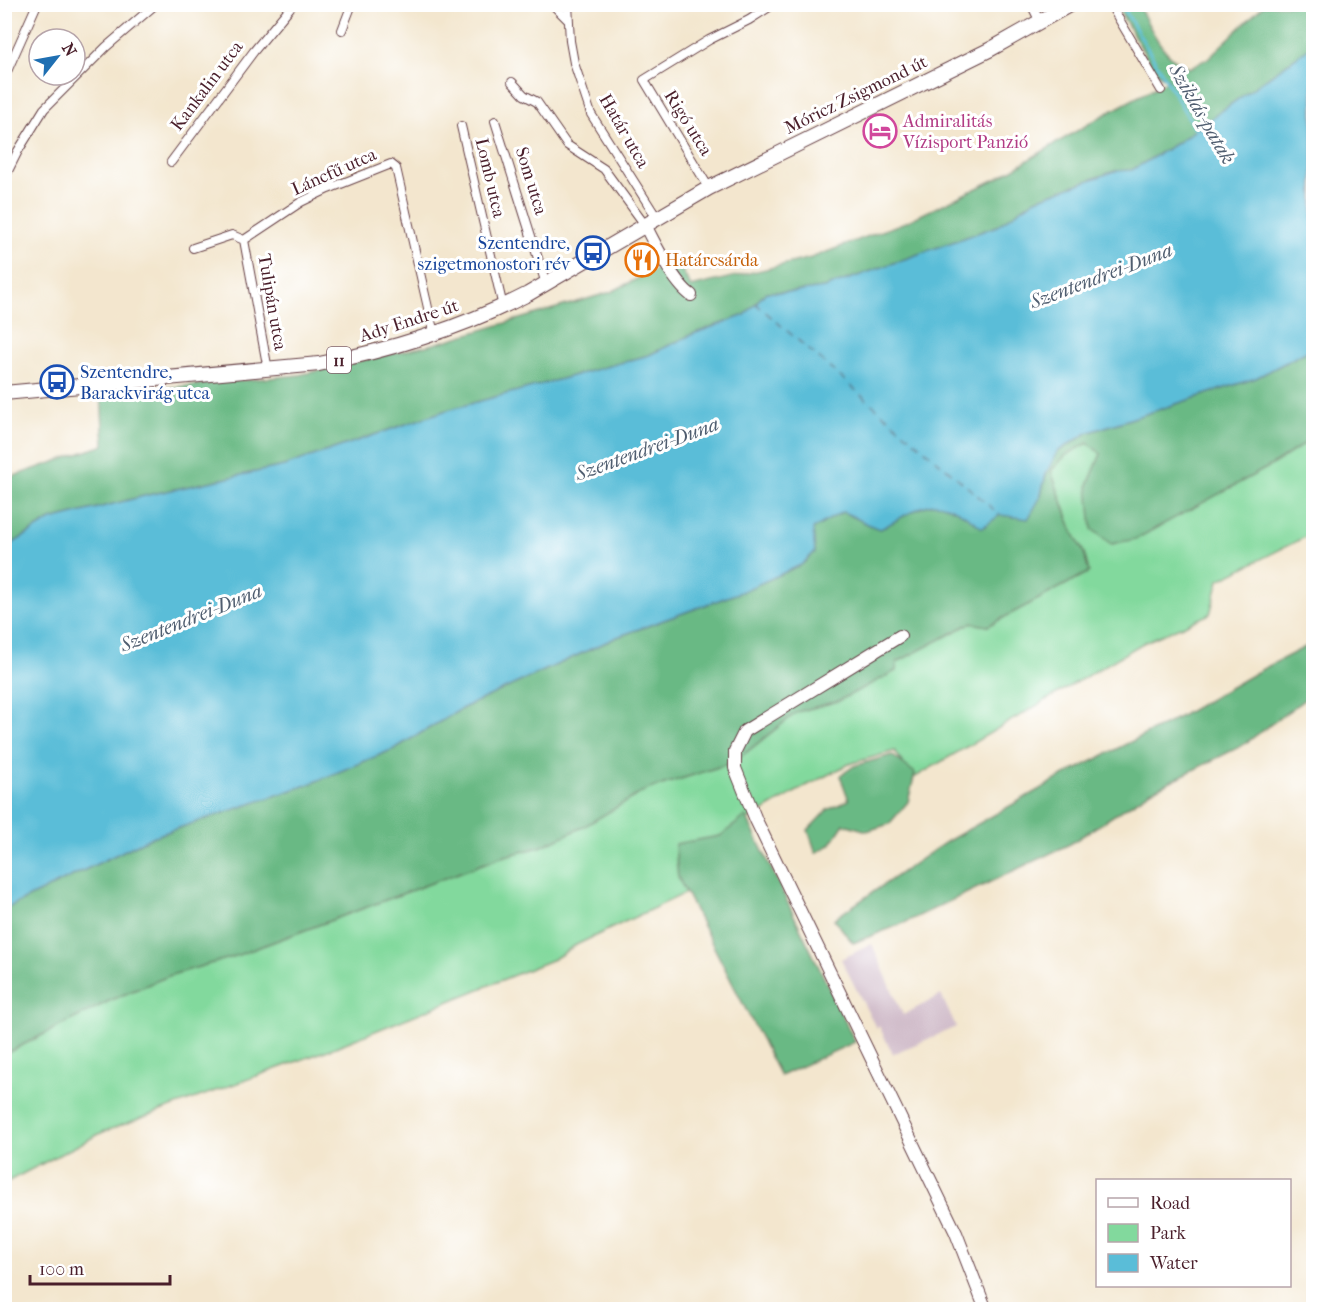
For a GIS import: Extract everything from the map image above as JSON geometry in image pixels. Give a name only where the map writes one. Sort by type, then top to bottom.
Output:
[{"type":"main road","name":"Móricz Zsigmond út","points":[[651,222],[709,188],[991,49],[1071,4]]},
{"type":"main road","name":"Ady Endre út","points":[[4,393],[268,370],[360,356],[434,334],[503,307],[651,222]]},
{"type":"street","points":[[4,78],[37,4]]},
{"type":"street","points":[[4,179],[44,109],[106,47],[156,4]]},
{"type":"street","name":"Kankalin utca","points":[[171,162],[254,51],[293,4]]},
{"type":"street","points":[[342,30],[352,4]]},
{"type":"street","points":[[552,4],[568,20]]},
{"type":"street","name":"Határ utca","points":[[568,4],[574,63],[591,114],[651,222]]},
{"type":"street","name":"Rigó utca","points":[[709,188],[644,81],[709,40],[749,20],[774,4]]},
{"type":"street","points":[[1031,4],[1040,22]]},
{"type":"street","points":[[1110,4],[1161,90]]},
{"type":"street","points":[[512,82],[524,95],[537,102],[567,145],[604,169],[651,222],[667,264],[691,296]]},
{"type":"street","name":"Som utca","points":[[495,121],[546,284]]},
{"type":"street","name":"Lomb utca","points":[[461,126],[503,307]]},
{"type":"street","name":"Láncfű utca","points":[[244,240],[301,202],[392,164],[396,168],[434,334]]},
{"type":"street","points":[[193,248],[232,235],[244,240]]},
{"type":"street","name":"Tulipán utca","points":[[244,240],[268,370]]},
{"type":"street","points":[[900,636],[745,731],[735,751],[735,768],[756,820],[851,1012],[959,1241],[986,1310]]},
{"type":"shaded area","points":[[872,944],[903,1015],[941,995],[956,1027],[893,1054],[879,1026],[876,1028],[841,959]]},
{"type":"green space","points":[[1116,5],[1138,5],[1165,50],[1189,68],[1207,59],[1264,5],[1313,5],[1313,45],[1177,143],[1132,170],[1115,171],[1036,199],[997,226],[824,288],[794,292],[766,292],[745,315],[693,334],[649,355],[444,411],[284,466],[148,495],[51,520],[5,548],[5,479],[104,445],[101,394],[299,375],[434,344],[611,292],[676,259],[691,287],[811,258],[908,221],[998,178],[1102,116],[1169,80],[1156,73]]},
{"type":"green space","points":[[1313,348],[1313,438],[1272,465],[1136,539],[1111,544],[1092,529],[1088,485],[1101,454],[1088,443],[1066,455],[1051,471],[1073,532],[1084,553],[1089,572],[988,626],[971,623],[897,662],[896,671],[838,701],[797,712],[734,762],[646,790],[583,827],[540,847],[501,857],[230,958],[171,975],[113,999],[5,1054],[5,909],[152,837],[307,785],[394,749],[463,708],[617,637],[741,592],[801,565],[815,552],[812,529],[842,512],[880,529],[923,507],[936,504],[948,506],[960,512],[982,527],[1000,515],[1040,498],[1046,474],[1057,452],[1087,433],[1256,378]]},
{"type":"green space","points":[[1313,438],[1313,533],[1219,580],[1210,614],[1143,643],[912,779],[895,751],[849,764],[720,836],[675,844],[678,877],[686,893],[576,945],[554,959],[328,1050],[103,1132],[5,1183],[5,1054],[113,999],[171,975],[230,958],[501,857],[540,847],[583,826],[646,790],[734,762],[797,712],[838,701],[895,671],[897,662],[971,623],[988,626],[1089,572],[1084,553],[1073,532],[1051,471],[1066,455],[1088,443],[1101,454],[1088,485],[1112,544],[1136,538],[1272,465]]},
{"type":"green space","points":[[1313,643],[1313,693],[1243,745],[1151,791],[1070,844],[904,923],[853,943],[834,919],[946,842],[1063,776],[1174,720]]},
{"type":"green space","points":[[892,755],[915,773],[908,802],[889,824],[867,831],[844,824],[830,845],[816,853],[808,830],[827,810],[849,800],[840,776],[854,766]]},
{"type":"green space","points":[[746,816],[855,1042],[780,1076],[678,877],[675,844],[720,836]]},
{"type":"water","name":"Szentendrei-Duna","points":[[1313,45],[1313,348],[1256,378],[1087,433],[1057,452],[1046,474],[1040,498],[1028,519],[1000,515],[982,528],[954,509],[936,504],[915,510],[880,529],[842,512],[813,529],[815,552],[801,565],[741,592],[617,637],[463,708],[394,749],[307,785],[152,837],[5,909],[5,548],[51,520],[148,495],[284,466],[444,411],[649,355],[693,334],[745,315],[766,292],[794,292],[824,288],[997,226],[1036,199],[1115,171],[1132,170],[1177,143]]},
{"type":"waterway","name":"Sziklás-patak","points":[[1121,4],[1197,132]]},
{"type":"ferry route","points":[[755,303],[1000,515]]},
{"type":"place","name":"Admiralitás Vízisport Panzió","points":[[880,131]]},
{"type":"place","name":"Szentendre, szigetmonostori rév","points":[[593,253]]},
{"type":"place","name":"Határcsárda","points":[[642,260]]},
{"type":"place","name":"Szentendre, Barackvirág utca","points":[[57,382]]}]
